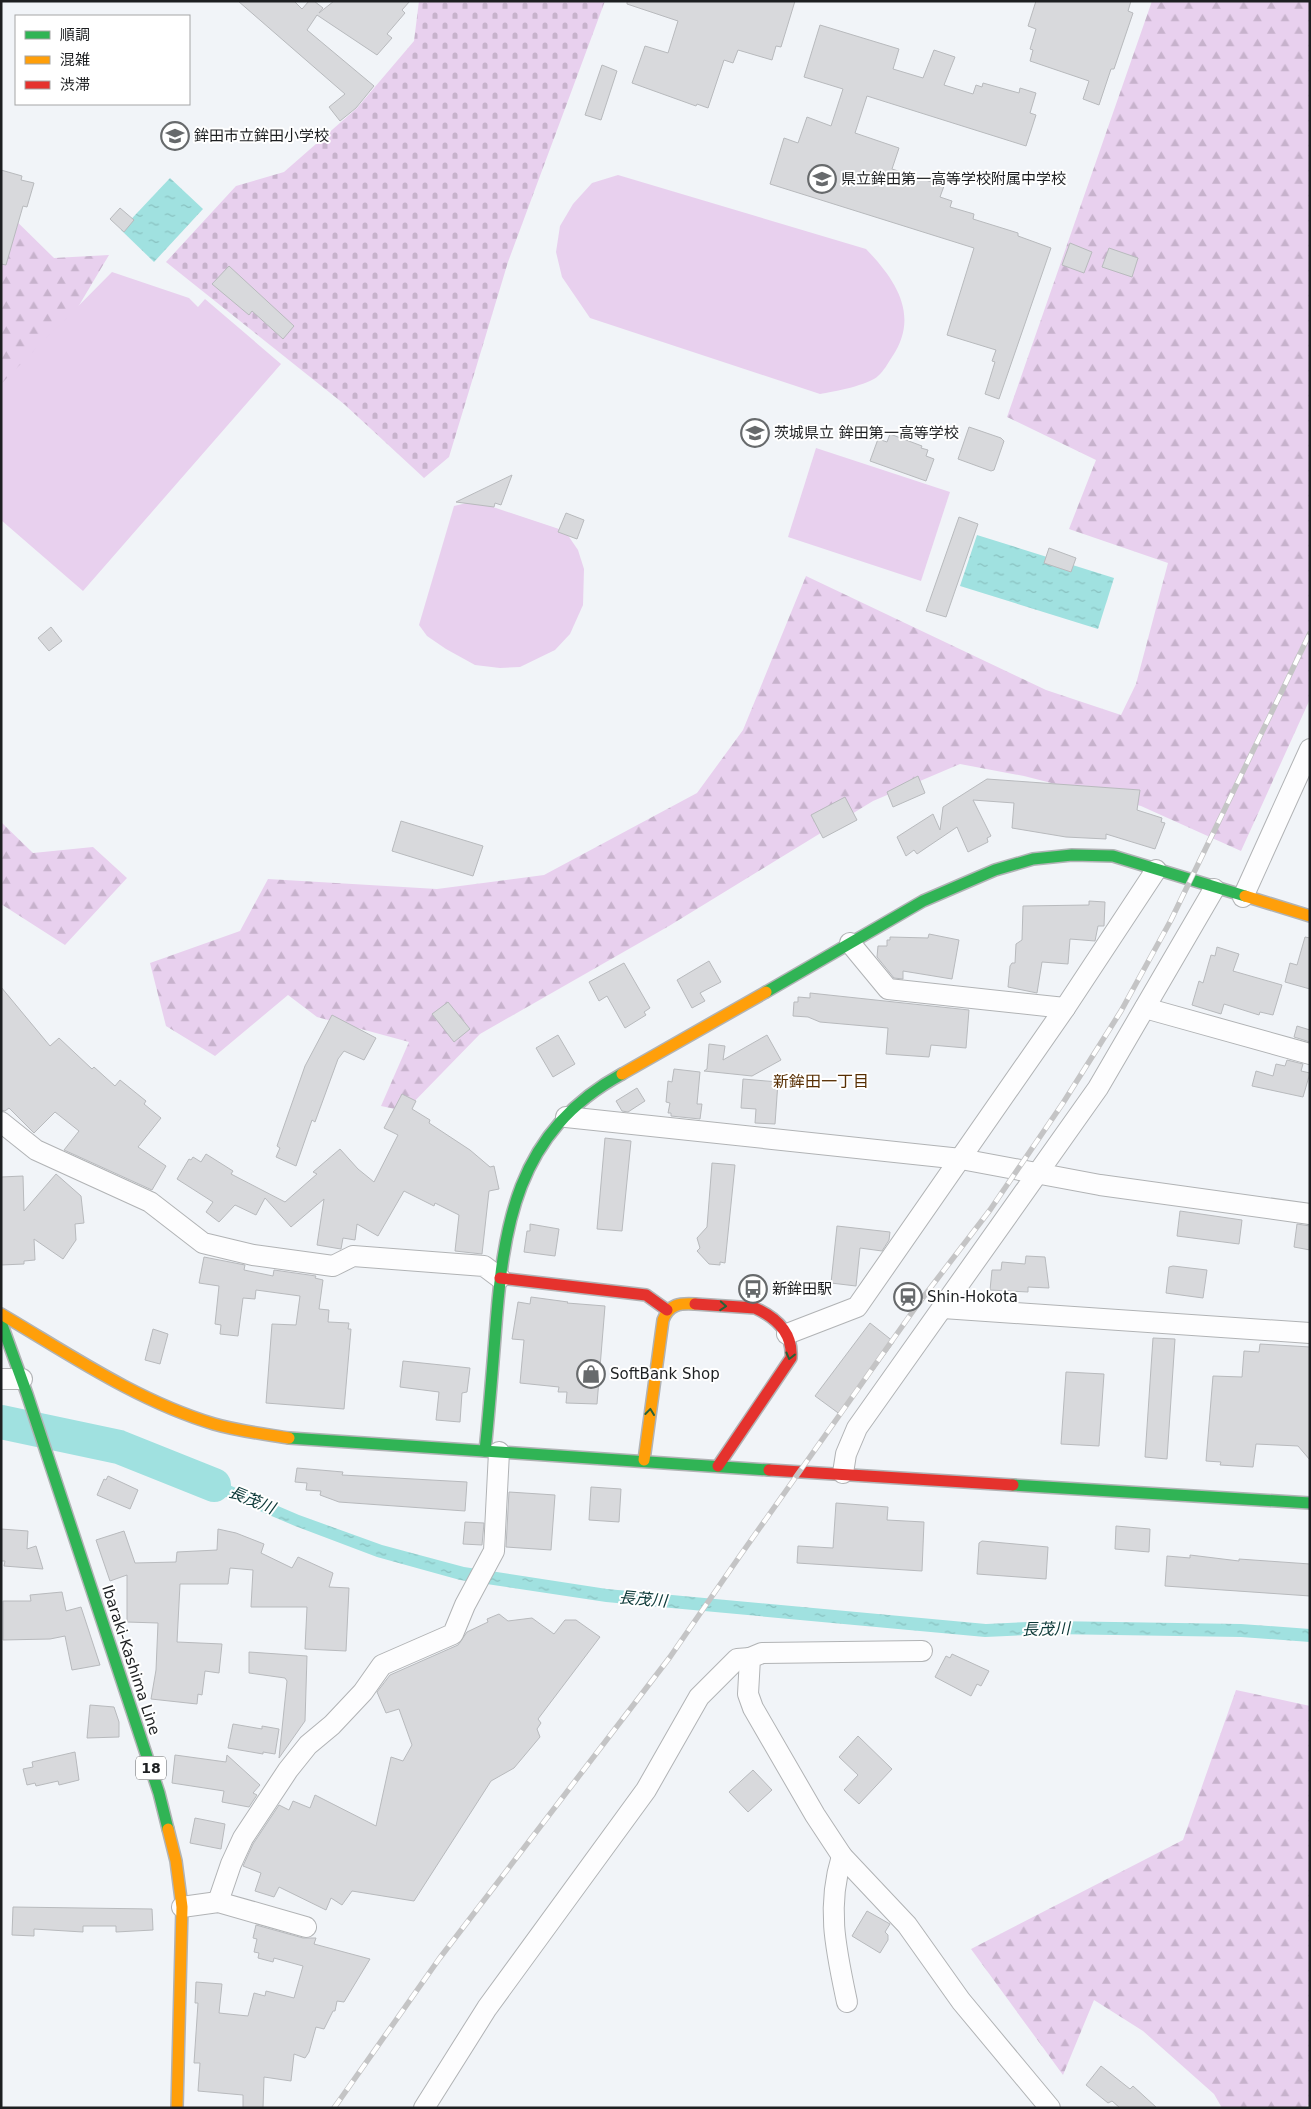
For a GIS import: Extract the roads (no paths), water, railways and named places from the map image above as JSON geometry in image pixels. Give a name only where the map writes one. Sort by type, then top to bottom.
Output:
[{"type":"street","points":[[1243,897],[1309,752]]},
{"type":"street","points":[[218,1902],[231,1864],[243,1838],[288,1770],[308,1745],[332,1725],[363,1692],[382,1666],[453,1634],[465,1605],[490,1562],[494,1551],[492,1451],[500,1278],[508,1231],[522,1182],[535,1157],[566,1117],[605,1083],[948,887],[1014,862],[1059,854],[1088,853],[1113,856],[1214,889],[1310,916]]},
{"type":"street","points":[[787,1334],[857,1307],[1065,1008],[1156,870]]},
{"type":"street","points":[[843,1473],[850,1442],[857,1428],[1098,1088],[1214,889]]},
{"type":"street","points":[[850,943],[888,989],[1065,1008]]},
{"type":"street","points":[[1145,1008],[1310,1054]]},
{"type":"street","points":[[566,1117],[961,1160],[1037,1174],[1310,1214]]},
{"type":"street","points":[[1,1122],[36,1150],[150,1202],[203,1244],[252,1254],[333,1266],[353,1256],[484,1266],[500,1278],[646,1295],[667,1310]]},
{"type":"street","points":[[644,1460],[660,1330],[667,1310],[674,1304],[681,1303],[754,1308],[775,1318],[787,1334],[791,1341],[791,1358],[718,1466]]},
{"type":"street","points":[[943,1308],[1310,1333]]},
{"type":"street","points":[[1,1314],[171,1408],[214,1424],[304,1441],[644,1460],[1310,1503]]},
{"type":"street","name":"Ibaraki-Kashima Line","points":[[1,1322],[43,1442],[159,1793],[176,1861],[182,1907],[177,2108]]},
{"type":"street","points":[[1,1380],[24,1387]]},
{"type":"street","points":[[424,2108],[487,2008],[646,1790],[699,1697],[737,1658],[750,1658],[762,1653],[922,1651]]},
{"type":"street","points":[[750,1658],[748,1694],[753,1708],[814,1814],[842,1856],[907,1925],[961,2001],[1050,2108]]},
{"type":"street","points":[[842,1856],[834,1881],[833,1927],[847,2002]]},
{"type":"street","points":[[182,1907],[218,1902],[306,1926]]},
{"type":"water","points":[[170,178],[203,209],[154,262],[121,230]]},
{"type":"water","points":[[977,535],[1114,578],[1098,629],[960,586]]},
{"type":"water","points":[[175,1462],[299,1515],[382,1545],[464,1567],[607,1589],[986,1624],[1051,1621],[1241,1624],[1310,1629],[1310,1642],[1241,1637],[1051,1634],[985,1637],[606,1602],[460,1580],[377,1557],[295,1526],[170,1473]]},
{"type":"waterway","name":"長茂川","points":[[1,1422],[119,1447],[214,1485]]},
{"type":"railway","points":[[334,2108],[439,1959],[670,1657],[918,1304],[990,1210],[1063,1103],[1121,1011],[1171,920],[1310,633]]},
{"type":"place","name":"鉾田市立鉾田小学校","points":[[175,136]]},
{"type":"place","name":"県立鉾田第一高等学校附属中学校","points":[[822,179]]},
{"type":"place","name":"茨城県立 鉾田第一高等学校","points":[[755,433]]},
{"type":"place","name":"新鉾田駅","points":[[753,1289]]},
{"type":"place","name":"Shin-Hokota","points":[[908,1297]]},
{"type":"place","name":"SoftBank Shop","points":[[591,1374]]},
{"type":"district","name":"新鉾田一丁目","points":[[821,1081]]}]
